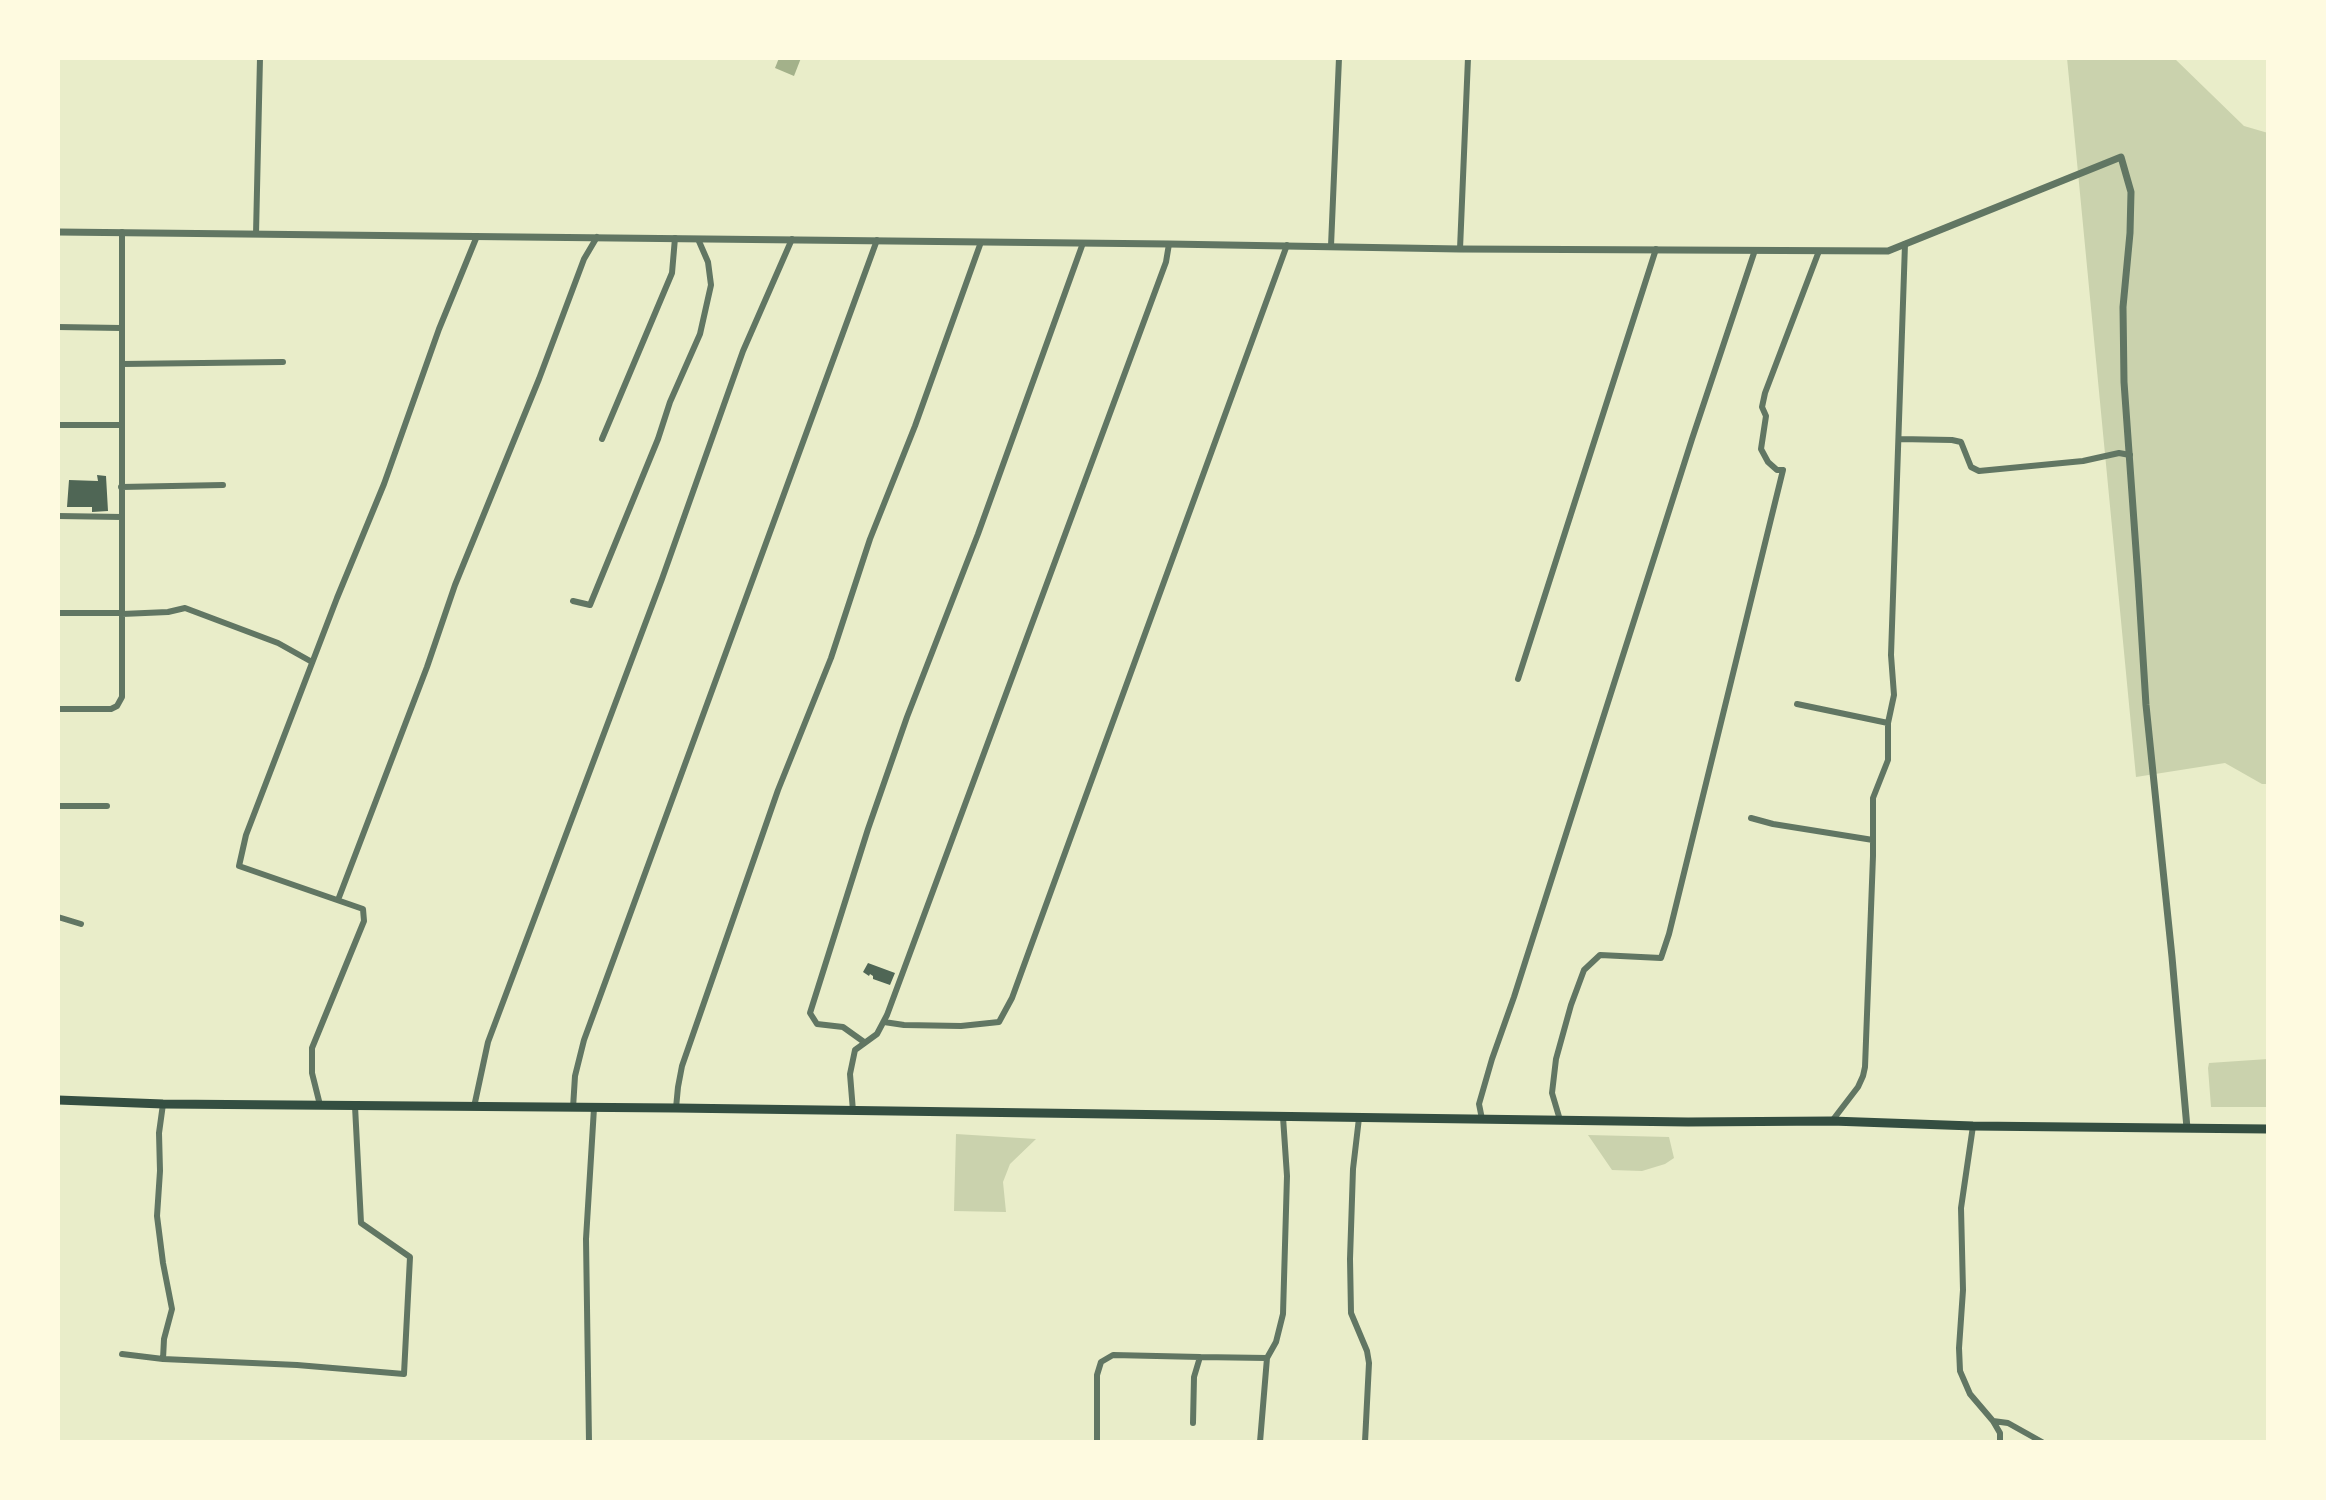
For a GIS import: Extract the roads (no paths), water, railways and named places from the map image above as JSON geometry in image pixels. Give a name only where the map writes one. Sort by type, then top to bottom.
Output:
[{"type":"main road","points":[[58,1100],[163,1104],[1832,1121],[1973,1126],[2268,1129]]},
{"type":"street","points":[[256,234],[260,58]]},
{"type":"street","points":[[1331,246],[1339,58]]},
{"type":"street","points":[[1460,249],[1468,58]]},
{"type":"street","points":[[58,232],[1460,249],[1888,251],[2121,157],[2131,192],[2123,307],[2124,382],[2146,705],[2187,1128]]},
{"type":"street","points":[[58,709],[111,709],[120,702],[122,232]]},
{"type":"street","points":[[320,1105],[312,1073],[312,1048],[364,921],[363,909],[239,866],[246,835],[384,484],[439,329],[477,236]]},
{"type":"street","points":[[338,900],[455,585],[539,379],[579,271],[597,237]]},
{"type":"street","points":[[602,439],[672,273],[675,238]]},
{"type":"street","points":[[573,601],[590,605],[700,334],[711,285],[708,262],[698,239]]},
{"type":"street","points":[[474,1107],[488,1042],[662,579],[743,351],[792,239]]},
{"type":"street","points":[[573,1108],[575,1076],[584,1040],[877,240]]},
{"type":"street","points":[[676,1108],[682,1066],[778,790],[831,658],[870,539],[915,426],[981,242]]},
{"type":"street","points":[[864,1042],[843,1027],[817,1024],[810,1013],[907,717],[978,534],[1083,243]]},
{"type":"street","points":[[853,1111],[850,1085],[855,1050],[877,1034],[884,1022],[1166,262],[1169,244]]},
{"type":"street","points":[[1832,1121],[1858,1087],[1865,1067],[1873,798],[1888,760],[1888,723],[1894,695],[1891,655],[1905,244]]},
{"type":"street","points":[[884,1022],[961,1026],[999,1022],[1012,998],[1287,245]]},
{"type":"street","points":[[1518,679],[1656,249]]},
{"type":"street","points":[[1482,1119],[1479,1104],[1492,1059],[1755,250]]},
{"type":"street","points":[[1560,1120],[1552,1093],[1556,1059],[1584,970],[1600,955],[1661,958],[1669,934],[1783,470],[1777,470],[1768,462],[1761,449],[1766,416],[1762,407],[1765,393],[1819,251]]},
{"type":"street","points":[[58,327],[121,328]]},
{"type":"street","points":[[122,364],[283,362]]},
{"type":"street","points":[[58,425],[122,425]]},
{"type":"street","points":[[1899,439],[1961,442],[1971,467],[1979,471],[2083,461],[2119,453],[2130,455]]},
{"type":"street","points":[[121,487],[223,485]]},
{"type":"street","points":[[58,516],[122,517]]},
{"type":"street","points":[[58,613],[168,612],[185,608],[278,643],[312,662]]},
{"type":"street","points":[[1797,704],[1888,723]]},
{"type":"street","points":[[58,806],[107,806]]},
{"type":"street","points":[[1751,818],[1873,840]]},
{"type":"street","points":[[58,917],[81,924]]},
{"type":"street","points":[[163,1104],[159,1133],[157,1216],[172,1309],[164,1339],[163,1359]]},
{"type":"street","points":[[122,1354],[404,1374],[410,1257],[361,1223],[355,1106]]},
{"type":"street","points":[[589,1442],[586,1239],[594,1108]]},
{"type":"street","points":[[1260,1442],[1267,1358],[1276,1342],[1283,1314],[1287,1176],[1283,1117]]},
{"type":"street","points":[[1359,1118],[1353,1169],[1351,1313],[1369,1363],[1365,1442]]},
{"type":"street","points":[[1973,1126],[1961,1208],[1963,1290],[1960,1371],[1970,1394],[2000,1433],[2000,1442]]},
{"type":"street","points":[[1097,1442],[1097,1375],[1101,1362],[1113,1355],[1267,1358]]},
{"type":"street","points":[[1193,1423],[1194,1377],[1200,1357]]},
{"type":"street","points":[[1993,1421],[2008,1423],[2042,1442]]}]
